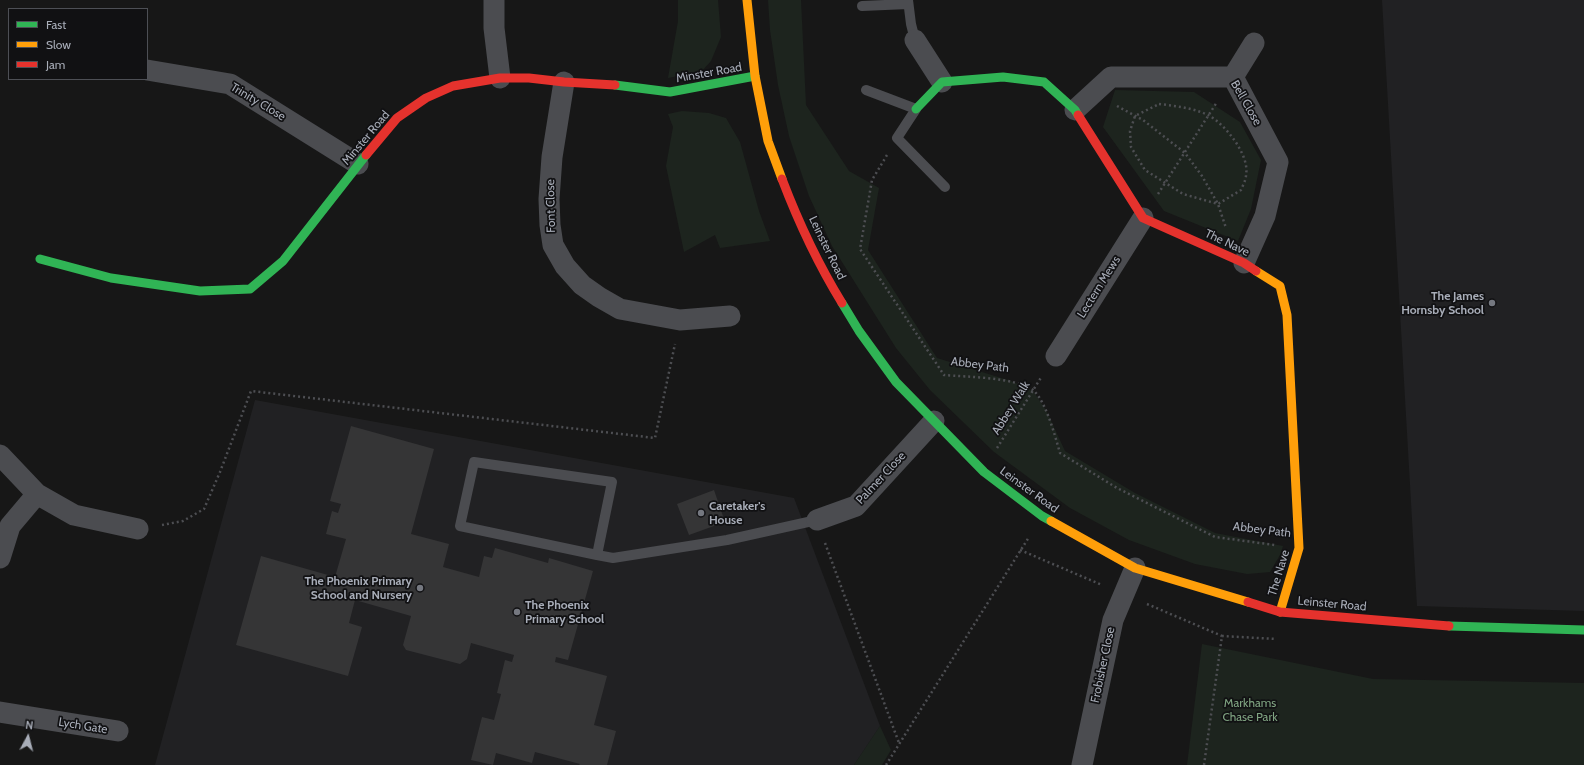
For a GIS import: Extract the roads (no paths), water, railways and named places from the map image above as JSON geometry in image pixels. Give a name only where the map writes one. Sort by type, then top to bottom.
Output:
[{"type":"street","points":[[494,0],[494,28],[500,78]]},
{"type":"street","name":"Leinster Road","points":[[747,0],[755,76],[768,141],[789,197],[826,277],[859,331],[896,382],[984,472],[1042,516],[1135,568],[1280,612],[1437,626],[1584,630]]},
{"type":"street","points":[[915,40],[942,82]]},
{"type":"street","points":[[1233,77],[1254,43]]},
{"type":"street","name":"Trinity Close","points":[[148,70],[230,84],[358,164]]},
{"type":"street","name":"Minster Road","points":[[40,259],[111,278],[200,291],[250,289],[284,261],[358,164],[397,118],[426,98],[453,86],[500,78],[529,78],[564,82],[607,84],[670,92],[755,76]]},
{"type":"street","points":[[916,109],[942,82],[1003,77],[1044,82],[1075,110],[1143,218]]},
{"type":"street","name":"Bell Close","points":[[1075,110],[1111,77],[1233,77],[1278,162],[1265,216],[1247,257]]},
{"type":"street","name":"Font Close","points":[[564,82],[552,157],[549,199],[550,225],[553,245],[565,266],[582,285],[620,309],[680,320],[730,316]]},
{"type":"street","name":"The Nave","points":[[1143,218],[1247,257],[1280,286],[1288,315],[1299,548],[1280,612]]},
{"type":"street","name":"Lectern Mews","points":[[1056,356],[1143,218]]},
{"type":"street","name":"Palmer Close","points":[[817,520],[856,506],[934,421]]},
{"type":"street","points":[[0,455],[37,494],[74,515],[138,529]]},
{"type":"street","points":[[0,558],[10,526],[37,494]]},
{"type":"street","name":"Frobisher Close","points":[[1082,765],[1112,620],[1135,568]]},
{"type":"street","name":"Lych Gate","points":[[0,712],[118,731]]},
{"type":"lane","points":[[862,6],[908,2],[915,40]]},
{"type":"lane","points":[[866,90],[916,109],[897,138],[945,187]]},
{"type":"lane","points":[[597,555],[612,482],[474,462],[460,526],[597,555],[613,558],[727,540],[817,520]]},
{"type":"place","name":"The James Hornsby School","points":[[1492,303]]},
{"type":"place","name":"Caretaker's House","points":[[701,513]]},
{"type":"place","name":"The Phoenix Primary School and Nursery","points":[[420,588]]},
{"type":"place","name":"The Phoenix Primary School","points":[[517,612]]},
{"type":"park label","name":"Markhams Chase Park","points":[[1250,710]]}]
